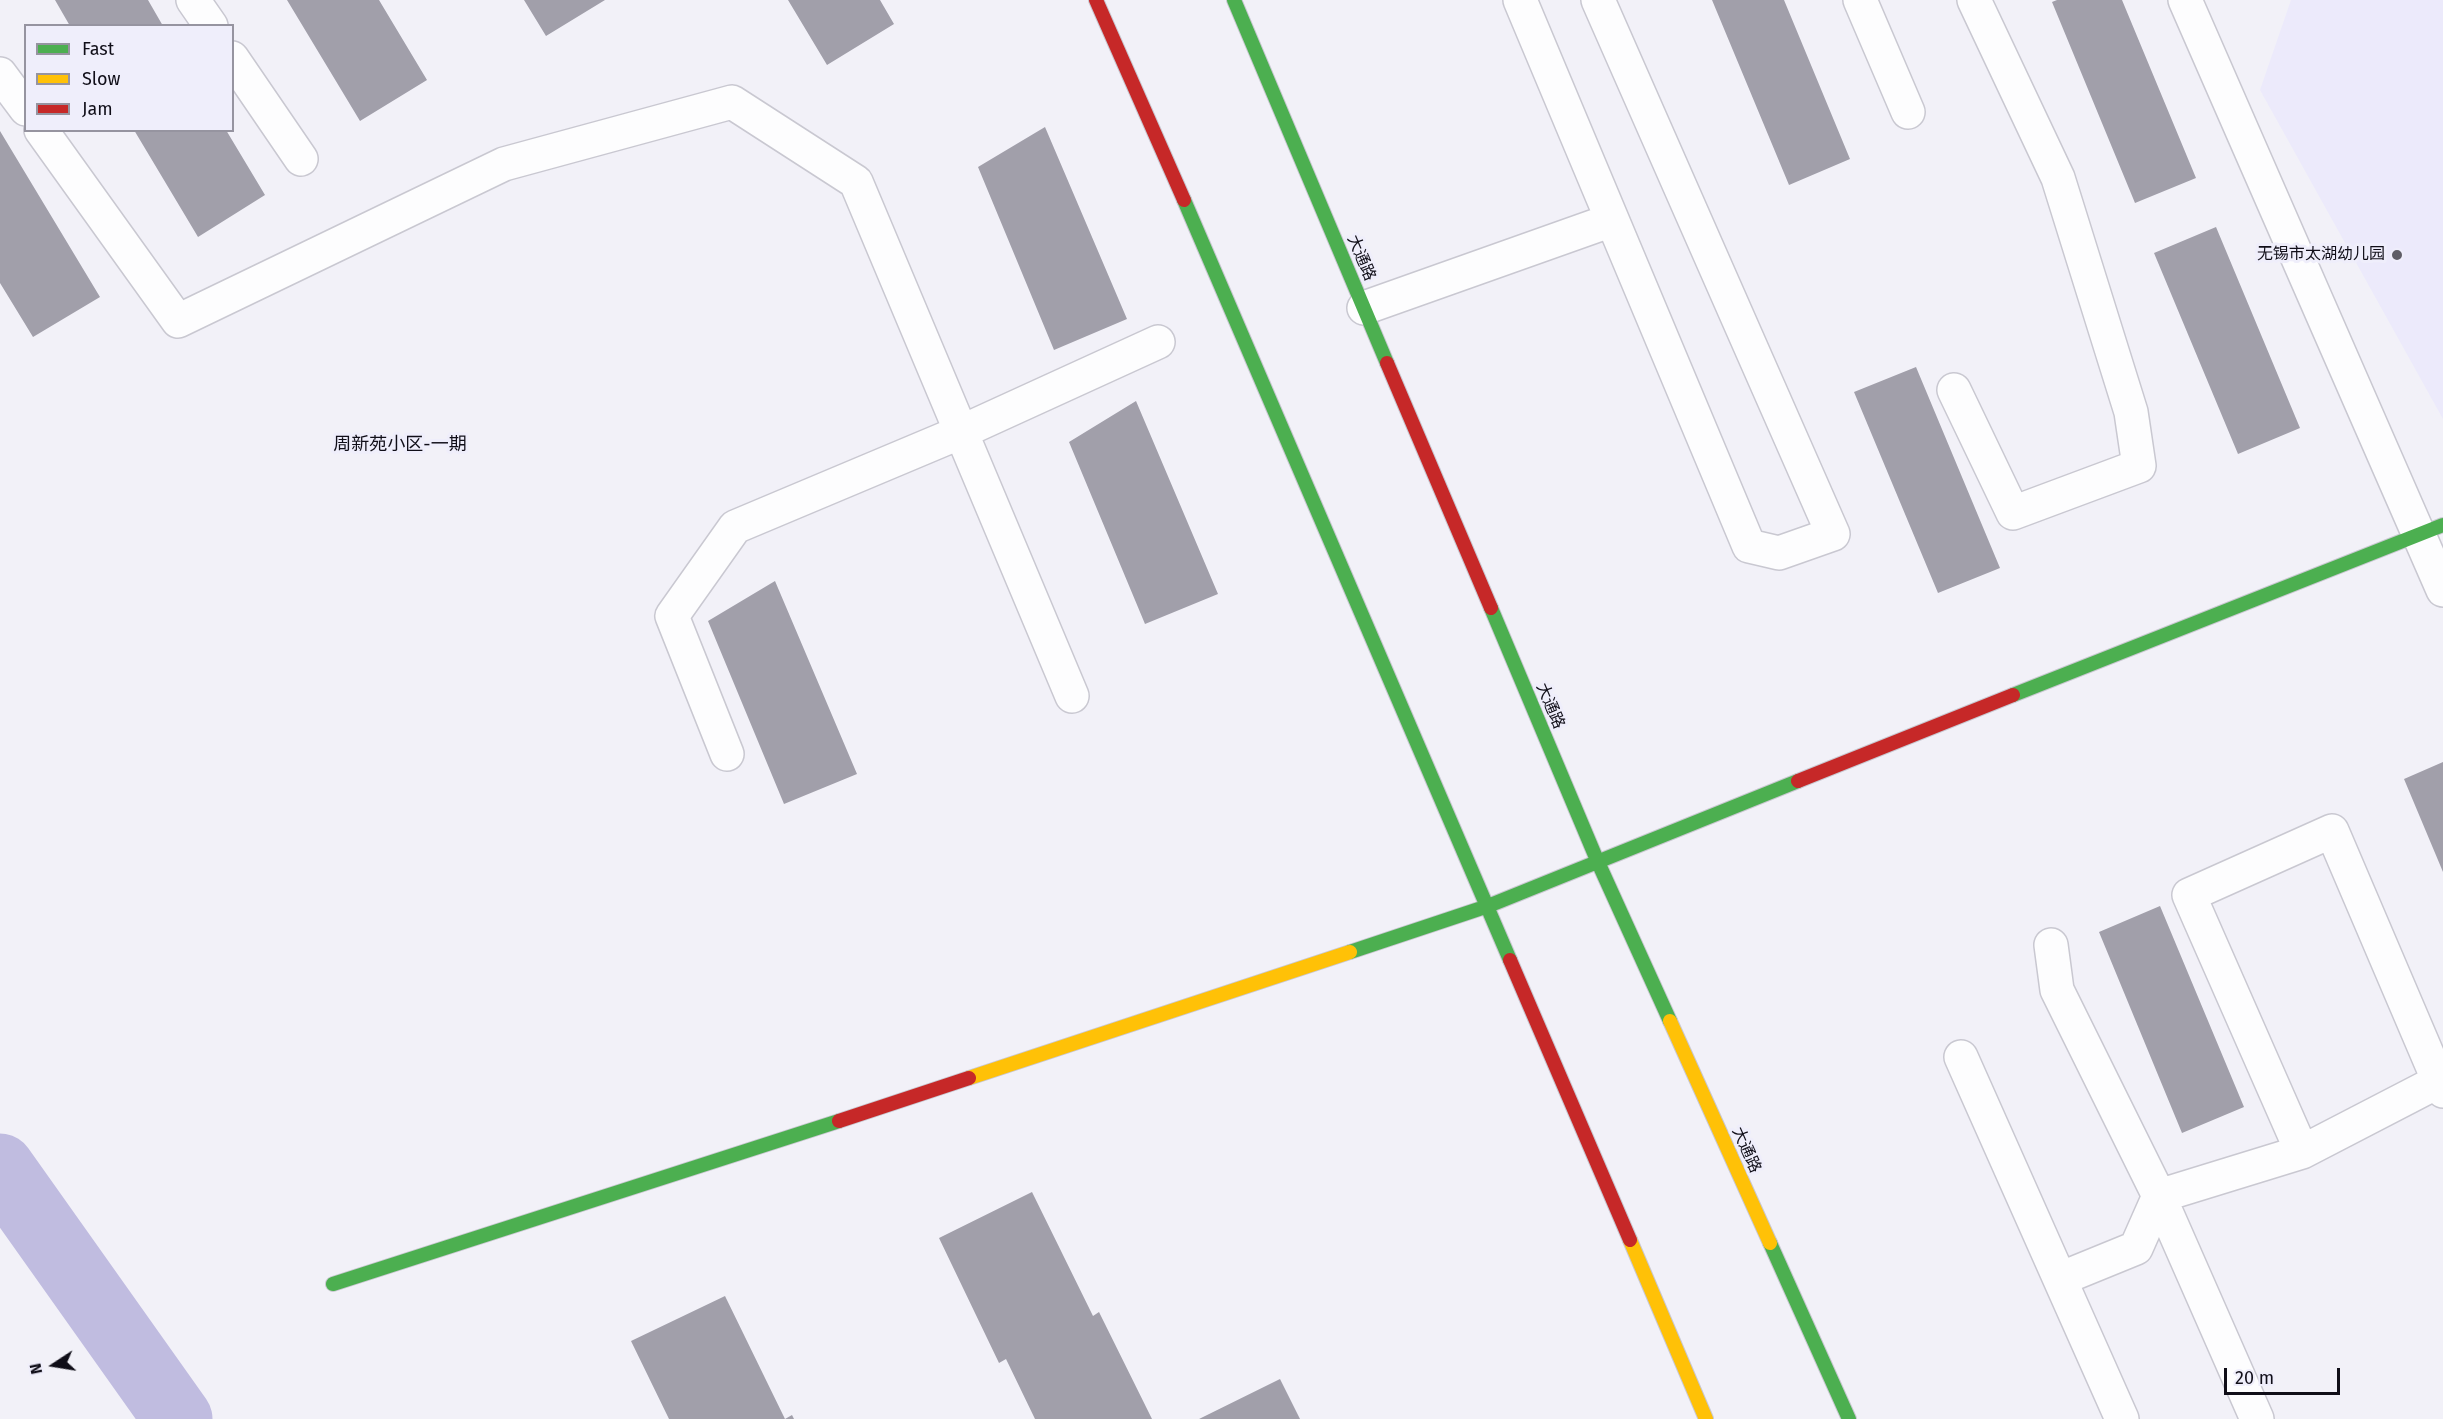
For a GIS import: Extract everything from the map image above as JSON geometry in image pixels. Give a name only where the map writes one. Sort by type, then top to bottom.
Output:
[{"type":"street","points":[[193,0],[210,24]]},
{"type":"street","points":[[1096,0],[1246,339],[1706,1419]]},
{"type":"street","name":"大通路","points":[[1234,0],[1597,860],[1849,1419]]},
{"type":"street","points":[[1520,0],[1749,546],[1779,553],[1833,534],[1598,0]]},
{"type":"street","points":[[1860,0],[1908,112]]},
{"type":"street","points":[[1954,390],[2013,513],[2139,466],[2131,412],[2058,178],[1974,0]]},
{"type":"street","points":[[2185,0],[2430,530],[2443,590]]},
{"type":"street","points":[[234,61],[301,159]]},
{"type":"street","points":[[0,74],[24,106]]},
{"type":"street","points":[[42,132],[178,321],[504,164],[732,102],[856,182],[1072,696]]},
{"type":"street","points":[[1364,308],[1612,220]]},
{"type":"street","points":[[727,754],[672,616],[735,527],[961,432],[1158,342]]},
{"type":"street","points":[[333,1284],[632,1189],[1488,906],[1597,860],[2430,530]]},
{"type":"street","points":[[2060,1279],[2136,1248],[2159,1196],[2302,1152],[2442,1084],[2332,831],[2190,895],[2302,1152]]},
{"type":"street","points":[[2051,945],[2057,990],[2159,1196],[2257,1419]]},
{"type":"street","points":[[1961,1058],[2122,1419]]},
{"type":"shaded area","name":"无锡市太湖幼儿园","points":[[2291,0],[2443,0],[2443,419],[2260,90]]},
{"type":"building","points":[[55,0],[148,0],[162,24],[69,24]]},
{"type":"building","points":[[287,0],[379,0],[427,80],[360,121]]},
{"type":"building","points":[[524,0],[605,0],[546,36]]},
{"type":"building","points":[[788,0],[880,0],[894,24],[827,65]]},
{"type":"building","points":[[1712,0],[1784,0],[1850,159],[1789,185]]},
{"type":"building","points":[[2057,0],[2122,0],[2196,178],[2135,203],[2052,2]]},
{"type":"building","points":[[1045,127],[1127,319],[1054,350],[978,167]]},
{"type":"building","points":[[0,131],[100,297],[33,337],[0,283]]},
{"type":"building","points":[[135,132],[227,132],[265,195],[198,237]]},
{"type":"building","points":[[2216,227],[2300,428],[2238,454],[2154,253]]},
{"type":"building","points":[[1916,367],[2000,568],[1938,593],[1854,392]]},
{"type":"building","points":[[1136,401],[1218,594],[1145,624],[1069,442]]},
{"type":"building","points":[[775,581],[857,774],[784,804],[708,621]]},
{"type":"building","points":[[2443,762],[2443,872],[2404,779]]},
{"type":"building","points":[[2160,906],[2244,1107],[2182,1133],[2099,932]]},
{"type":"building","points":[[1032,1192],[1093,1316],[1099,1312],[1152,1419],[1035,1419],[1006,1359],[999,1363],[939,1238]]},
{"type":"building","points":[[725,1296],[785,1419],[669,1419],[631,1341]]},
{"type":"building","points":[[1280,1379],[1300,1419],[1199,1419]]},
{"type":"waterway","points":[[0,1168],[178,1419]]},
{"type":"traffic: fast","points":[[1234,0],[1387,363]]},
{"type":"traffic: fast","points":[[1184,200],[1510,960]]},
{"type":"traffic: fast","points":[[2013,695],[2443,525]]},
{"type":"traffic: fast","points":[[1491,608],[1597,860],[1670,1021]]},
{"type":"traffic: fast","points":[[1350,952],[1488,906],[1798,781]]},
{"type":"traffic: fast","points":[[333,1284],[839,1121]]},
{"type":"traffic: fast","points":[[1770,1243],[1849,1419]]},
{"type":"traffic: slow","points":[[969,1078],[1350,952]]},
{"type":"traffic: slow","points":[[1670,1021],[1770,1243]]},
{"type":"traffic: slow","points":[[1630,1240],[1706,1419]]},
{"type":"traffic: jam","points":[[1096,0],[1184,200]]},
{"type":"traffic: jam","points":[[1387,363],[1491,608]]},
{"type":"traffic: jam","points":[[1798,781],[2013,695]]},
{"type":"traffic: jam","points":[[1510,960],[1630,1240]]},
{"type":"traffic: jam","points":[[839,1121],[969,1078]]},
{"type":"place","name":"无锡市太湖幼儿园","points":[[2397,255]]},
{"type":"district","name":"周新苑小区-一期","points":[[400,445]]}]
